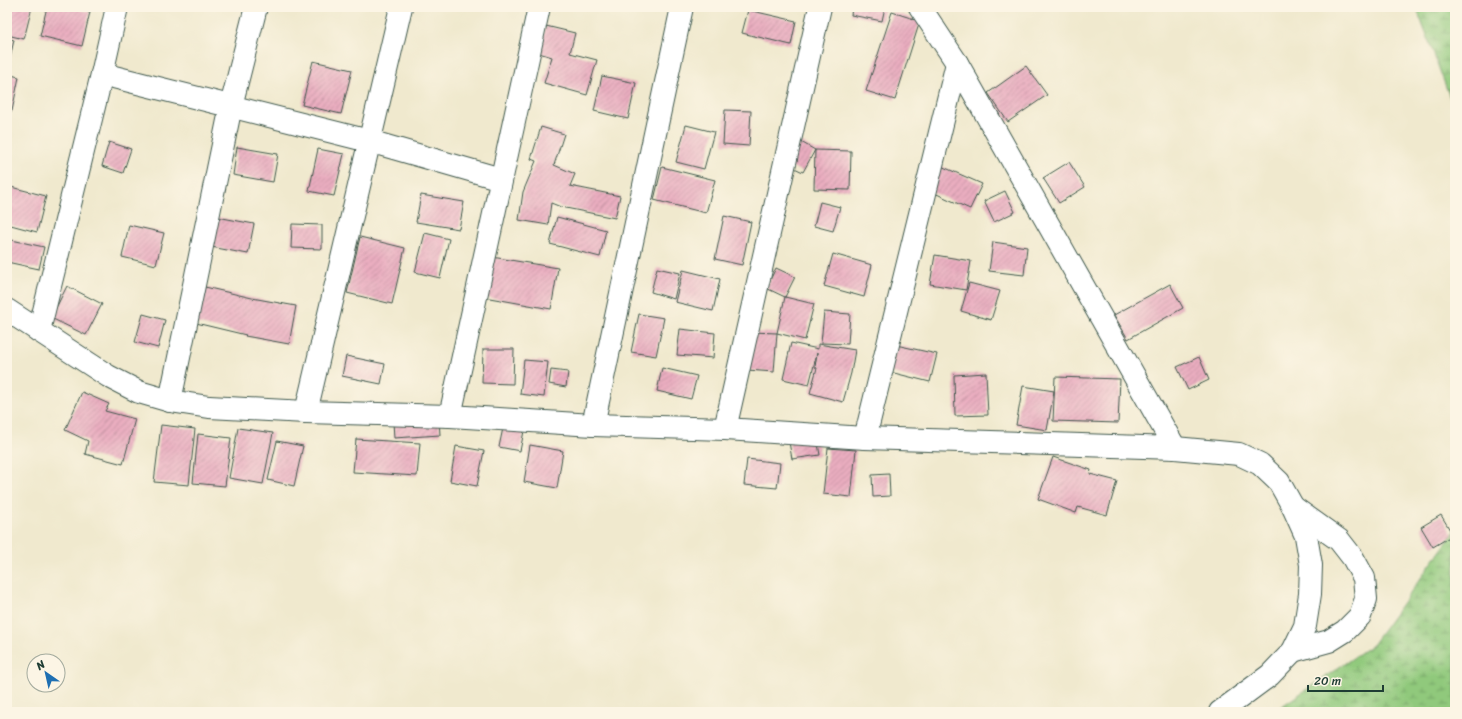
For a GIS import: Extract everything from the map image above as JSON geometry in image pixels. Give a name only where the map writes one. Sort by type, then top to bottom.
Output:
[{"type":"street","points":[[40,331],[117,7]]},
{"type":"street","points":[[170,401],[231,106],[256,7]]},
{"type":"street","points":[[306,412],[401,7]]},
{"type":"street","points":[[450,416],[539,7]]},
{"type":"street","points":[[592,425],[682,7]]},
{"type":"street","points":[[725,429],[820,7]]},
{"type":"street","points":[[920,7],[957,63],[1175,448]]},
{"type":"street","points":[[865,438],[957,63]]},
{"type":"street","points":[[102,74],[369,141],[502,179]]},
{"type":"street","points":[[7,310],[108,376],[139,392],[170,401],[209,407],[306,412],[450,416],[592,425],[725,429],[865,438],[1175,448],[1239,454],[1260,464],[1279,482],[1293,507],[1306,536],[1311,566],[1310,594],[1306,626],[1293,652],[1270,676],[1220,712]]},
{"type":"street","points":[[1293,507],[1339,540],[1353,558],[1364,578],[1366,599],[1360,616],[1345,631],[1329,641],[1293,652]]},
{"type":"green space","points":[[1416,7],[1455,7],[1455,111]]},
{"type":"green space","points":[[1455,531],[1455,712],[1273,712],[1372,645]]},
{"type":"building","points":[[7,7],[32,7],[24,39],[7,35]]},
{"type":"building","points":[[47,7],[68,7],[90,12],[82,46],[40,36]]},
{"type":"building","points":[[852,7],[885,7],[882,21],[851,15]]},
{"type":"building","points":[[748,10],[796,21],[791,45],[742,33]]},
{"type":"building","points":[[892,12],[920,21],[895,100],[866,91]]},
{"type":"building","points":[[546,26],[575,33],[570,53],[597,60],[587,95],[544,83],[552,57],[539,53]]},
{"type":"building","points":[[7,38],[14,40],[8,67],[7,67]]},
{"type":"building","points":[[313,61],[352,70],[341,114],[302,105]]},
{"type":"building","points":[[1026,66],[1047,95],[1008,122],[988,93]]},
{"type":"building","points":[[7,74],[19,77],[12,111],[7,110]]},
{"type":"building","points":[[602,76],[636,83],[628,119],[594,111]]},
{"type":"building","points":[[725,110],[751,111],[749,146],[723,144]]},
{"type":"building","points":[[686,125],[714,132],[704,169],[676,162]]},
{"type":"building","points":[[541,127],[564,134],[554,165],[575,174],[570,186],[620,196],[615,218],[561,207],[551,203],[548,225],[519,220],[523,192],[536,161],[531,159]]},
{"type":"building","points":[[109,142],[131,149],[123,173],[102,166]]},
{"type":"building","points":[[801,142],[815,150],[803,172],[788,165]]},
{"type":"building","points":[[237,147],[278,154],[273,182],[233,175]]},
{"type":"building","points":[[318,149],[344,154],[334,196],[309,191]]},
{"type":"building","points":[[815,150],[851,151],[850,190],[814,189]]},
{"type":"building","points":[[1069,162],[1085,187],[1059,203],[1043,178]]},
{"type":"building","points":[[941,166],[982,184],[970,209],[930,191]]},
{"type":"building","points":[[662,167],[715,180],[706,213],[654,200]]},
{"type":"building","points":[[7,186],[46,196],[37,232],[7,224]]},
{"type":"building","points":[[1005,191],[1015,212],[994,222],[984,201]]},
{"type":"building","points":[[421,195],[464,202],[459,229],[416,222]]},
{"type":"building","points":[[820,202],[840,207],[833,231],[814,226]]},
{"type":"building","points":[[212,216],[254,224],[248,254],[206,246]]},
{"type":"building","points":[[724,216],[751,222],[742,265],[715,259]]},
{"type":"building","points":[[557,217],[606,230],[600,257],[550,244]]},
{"type":"building","points":[[292,224],[322,225],[322,249],[291,248]]},
{"type":"building","points":[[129,225],[164,233],[156,265],[122,257]]},
{"type":"building","points":[[425,233],[449,239],[440,278],[415,272]]},
{"type":"building","points":[[360,237],[405,248],[392,304],[347,293]]},
{"type":"building","points":[[7,239],[44,247],[39,269],[7,262]]},
{"type":"building","points":[[993,242],[1027,247],[1024,275],[989,271]]},
{"type":"building","points":[[833,254],[872,265],[864,297],[824,286]]},
{"type":"building","points":[[935,255],[971,261],[966,290],[930,284]]},
{"type":"building","points":[[492,257],[558,268],[551,309],[484,297]]},
{"type":"building","points":[[657,268],[680,273],[674,299],[651,292]]},
{"type":"building","points":[[776,268],[795,277],[785,297],[766,288]]},
{"type":"building","points":[[683,270],[720,279],[713,311],[675,302]]},
{"type":"building","points":[[969,283],[1000,291],[991,320],[961,311]]},
{"type":"building","points":[[1170,284],[1183,308],[1128,339],[1114,315]]},
{"type":"building","points":[[67,286],[102,304],[86,335],[51,318]]},
{"type":"building","points":[[205,287],[296,306],[289,344],[245,336],[246,335],[196,323]]},
{"type":"building","points":[[785,297],[814,304],[805,340],[777,333]]},
{"type":"building","points":[[824,312],[850,314],[848,344],[821,343]]},
{"type":"building","points":[[143,314],[165,320],[158,348],[135,342]]},
{"type":"building","points":[[639,314],[664,318],[656,356],[631,352]]},
{"type":"building","points":[[680,329],[715,333],[713,358],[677,355]]},
{"type":"building","points":[[750,332],[777,333],[774,372],[747,370]]},
{"type":"building","points":[[791,343],[818,349],[818,344],[855,350],[851,373],[843,402],[810,393],[817,368],[815,367],[817,353],[809,385],[783,379]]},
{"type":"building","points":[[896,345],[937,354],[930,382],[890,372]]},
{"type":"building","points":[[483,349],[514,349],[513,384],[482,383]]},
{"type":"building","points":[[346,356],[385,364],[381,384],[342,376]]},
{"type":"building","points":[[1199,357],[1209,380],[1188,390],[1177,367]]},
{"type":"building","points":[[524,360],[548,362],[544,397],[520,394]]},
{"type":"building","points":[[662,368],[697,376],[691,399],[657,391]]},
{"type":"building","points":[[551,370],[568,372],[566,387],[549,384]]},
{"type":"building","points":[[986,373],[988,415],[955,416],[954,375]]},
{"type":"building","points":[[1055,377],[1120,379],[1118,423],[1053,421]]},
{"type":"building","points":[[1023,386],[1054,391],[1047,430],[1016,425]]},
{"type":"building","points":[[82,392],[109,404],[105,411],[135,419],[123,464],[85,454],[88,441],[65,430]]},
{"type":"building","points":[[439,419],[440,435],[394,438],[393,422]]},
{"type":"building","points":[[161,425],[195,429],[189,485],[154,482]]},
{"type":"building","points":[[238,428],[273,433],[263,484],[229,478]]},
{"type":"building","points":[[503,428],[524,431],[520,451],[499,447]]},
{"type":"building","points":[[198,434],[231,438],[225,486],[193,483]]},
{"type":"building","points":[[817,438],[820,455],[792,459],[789,442]]},
{"type":"building","points":[[356,439],[420,443],[417,476],[353,472]]},
{"type":"building","points":[[277,441],[303,446],[294,486],[268,480]]},
{"type":"building","points":[[530,445],[563,451],[557,488],[524,482]]},
{"type":"building","points":[[456,446],[484,451],[477,486],[450,481]]},
{"type":"building","points":[[828,448],[856,450],[851,497],[823,494]]},
{"type":"building","points":[[1053,457],[1091,470],[1090,474],[1117,481],[1107,515],[1078,507],[1076,513],[1038,499]]},
{"type":"building","points":[[747,459],[780,463],[777,488],[744,485]]},
{"type":"building","points":[[889,474],[890,496],[873,497],[872,475]]},
{"type":"building","points":[[1441,515],[1453,535],[1433,547],[1421,527]]}]
